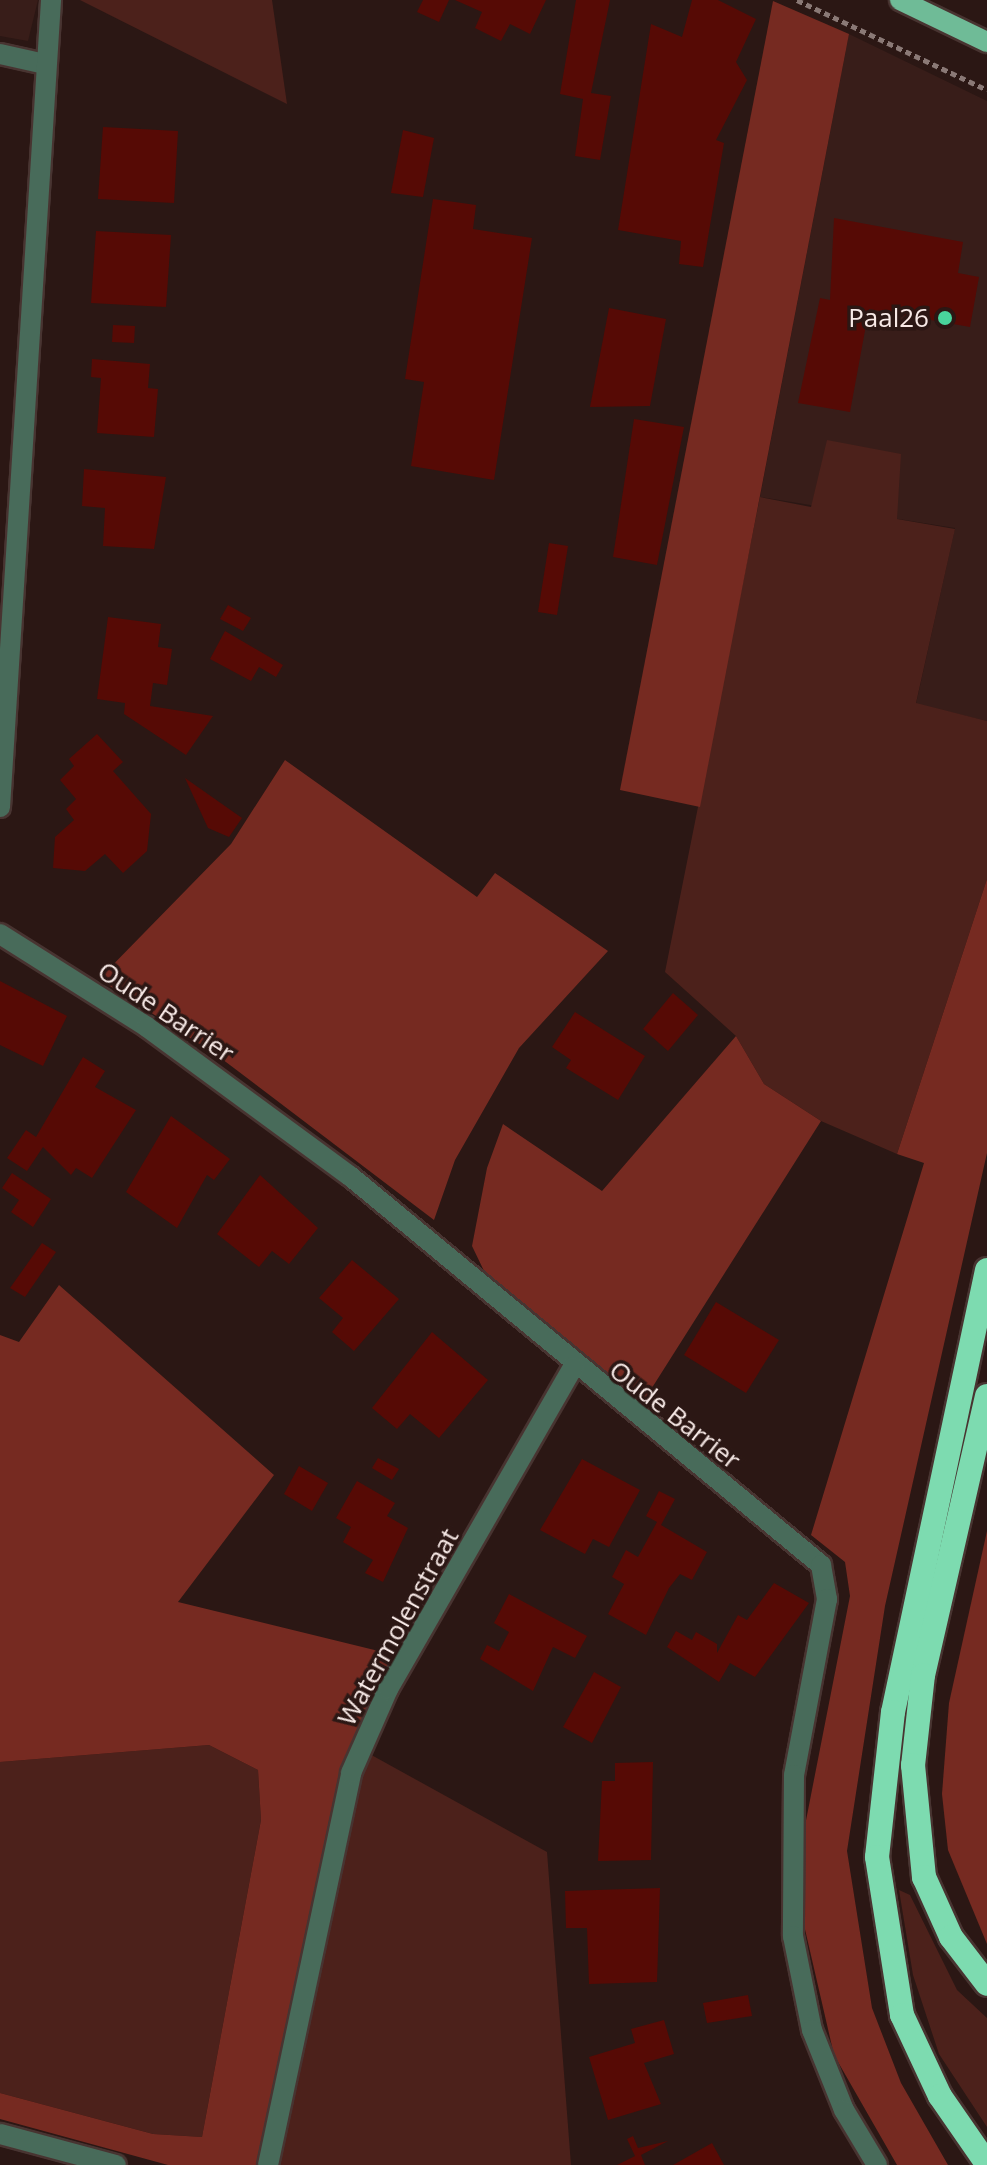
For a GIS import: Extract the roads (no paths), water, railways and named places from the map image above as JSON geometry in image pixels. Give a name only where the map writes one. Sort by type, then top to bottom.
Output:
[{"type":"highway","points":[[987,1270],[893,1712],[877,1857],[902,2015],[940,2096],[987,2164]]},
{"type":"highway","points":[[987,1396],[923,1675],[913,1765],[924,1877],[951,1937],[987,1984]]},
{"type":"main road","points":[[900,0],[987,42]]},
{"type":"street","points":[[0,807],[51,0]]},
{"type":"street","points":[[0,54],[45,64]]},
{"type":"street","name":"Oude Barrier","points":[[0,934],[147,1027],[350,1176],[573,1367],[821,1565],[827,1599],[794,1775],[793,1936],[812,2030],[844,2110],[877,2165]]},
{"type":"street","name":"Watermolenstraat","points":[[268,2165],[351,1773],[388,1689],[573,1367]]},
{"type":"street","points":[[0,2134],[116,2165]]},
{"type":"place","name":"Paal26","points":[[945,318]]}]
